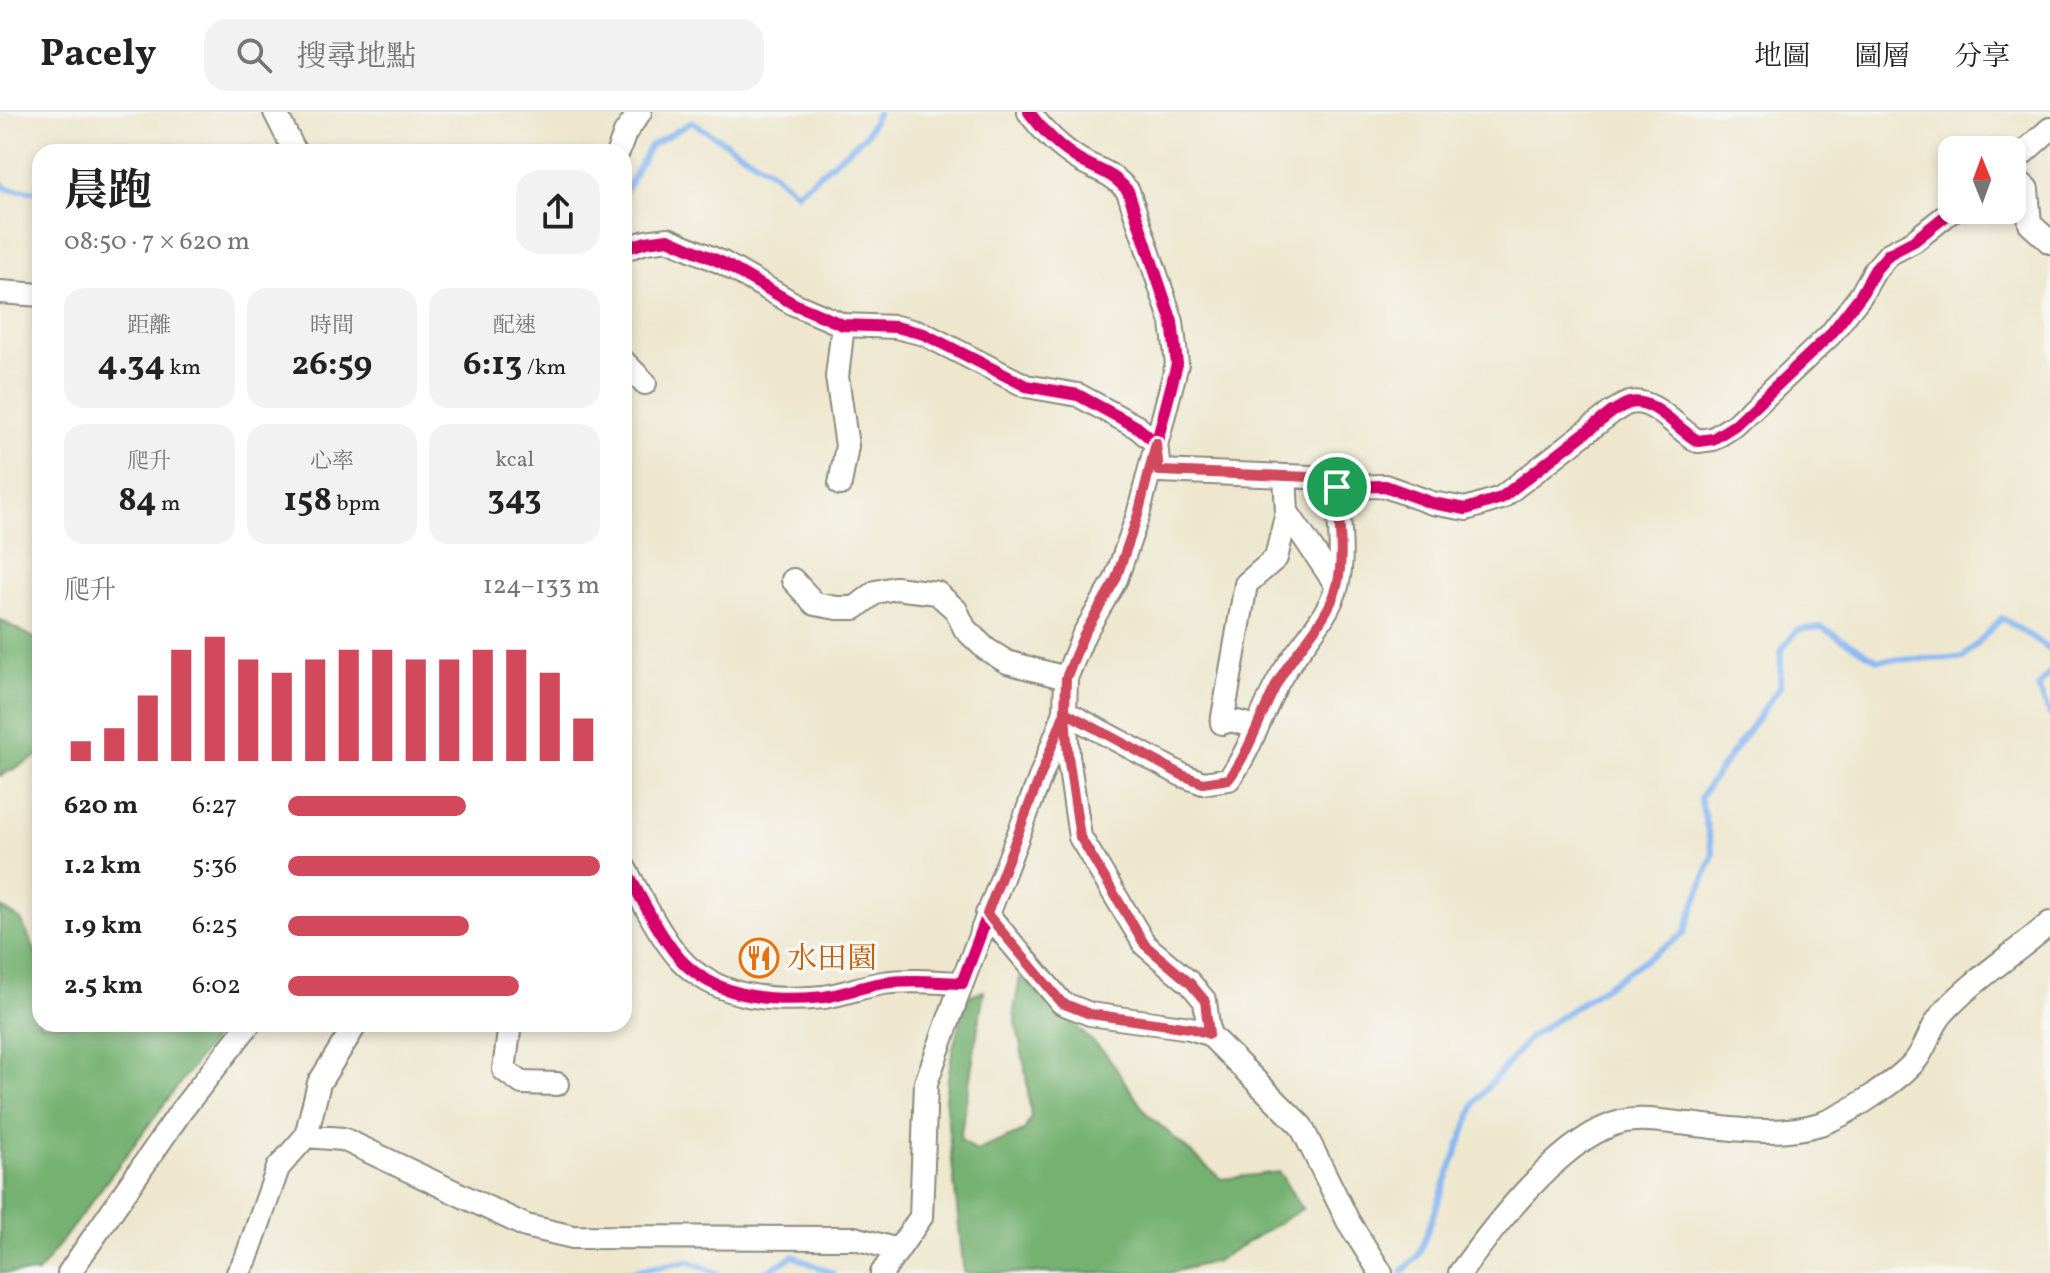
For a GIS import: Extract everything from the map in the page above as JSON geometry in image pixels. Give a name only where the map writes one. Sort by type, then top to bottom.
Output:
[{"type":"street","points":[[275,112],[291,144]]},
{"type":"street","points":[[621,144],[640,112]]},
{"type":"street","points":[[1029,112],[1043,132],[1080,160],[1114,175],[1128,191],[1172,322],[1177,364],[1165,418],[1138,515],[1116,579],[1084,634],[1066,678],[1065,712],[1080,837],[1145,945],[1190,983],[1205,1001],[1209,1034]]},
{"type":"street","points":[[2026,150],[2050,129]]},
{"type":"street","points":[[2026,188],[2030,224],[2050,242]]},
{"type":"street","points":[[632,247],[668,239],[723,263],[794,304],[843,325],[896,327],[924,334],[1026,386],[1078,395],[1137,427],[1156,443],[1159,471],[1311,477],[1337,487],[1385,486],[1432,503],[1466,509],[1501,498],[1612,412],[1632,402],[1655,409],[1698,441],[1713,439],[1735,425],[1830,335],[1889,254],[1914,241],[1938,222]]},
{"type":"street","points":[[0,292],[32,294]]},
{"type":"street","points":[[840,484],[847,446],[837,377],[843,325]]},
{"type":"street","points":[[632,370],[645,383]]},
{"type":"street","points":[[1256,727],[1230,720],[1222,723],[1225,695],[1246,584],[1276,558],[1287,512],[1285,476]]},
{"type":"street","points":[[1065,712],[1182,775],[1203,783],[1229,779],[1239,765],[1279,679],[1323,615],[1337,586],[1337,487]]},
{"type":"street","points":[[1287,512],[1337,586]]},
{"type":"street","points":[[793,580],[815,604],[837,608],[855,608],[876,592],[895,588],[937,593],[956,610],[965,629],[986,649],[1007,662],[1066,678]]},
{"type":"street","points":[[882,1273],[921,1217],[926,1083],[1065,712]]},
{"type":"street","points":[[634,904],[679,958],[719,988],[763,999],[825,996],[882,983],[962,983]]},
{"type":"street","points":[[987,914],[1062,1003],[1090,1014],[1190,1028],[1209,1034],[1301,1126],[1348,1221],[1381,1273]]},
{"type":"street","points":[[1460,1273],[1546,1171],[1576,1144],[1597,1131],[1623,1121],[1671,1122],[1759,1132],[1821,1124],[1873,1096],[1915,1060],[1941,1015],[1986,973],[2050,923]]},
{"type":"street","points":[[69,1273],[181,1111],[243,1032]]},
{"type":"street","points":[[238,1273],[246,1259],[278,1168],[306,1136],[319,1083],[351,1032]]},
{"type":"street","points":[[509,1032],[504,1070],[522,1083],[557,1084]]},
{"type":"street","points":[[306,1136],[343,1139],[526,1226],[573,1237],[855,1238],[898,1250]]},
{"type":"green space","points":[[0,620],[32,637],[32,759],[0,776]]},
{"type":"green space","points":[[0,907],[21,920],[32,944],[32,1032],[218,1032],[38,1273],[0,1273]]},
{"type":"green space","points":[[1020,976],[1106,1054],[1146,1113],[1221,1179],[1279,1172],[1302,1209],[1216,1261],[1169,1273],[964,1273],[945,1097],[953,1048],[967,996],[984,991],[960,1139],[976,1151],[1024,1131],[1031,1117],[1014,1012]]},
{"type":"waterway","points":[[632,179],[650,146],[692,122],[769,170],[797,193],[866,135],[878,112]]},
{"type":"waterway","points":[[0,183],[8,189],[32,191]]},
{"type":"waterway","points":[[1402,1272],[1418,1256],[1476,1101],[1530,1037],[1684,934],[1713,854],[1700,797],[1780,687],[1781,651],[1797,630],[1821,627],[1878,660],[1963,658],[2002,618],[2050,649]]},
{"type":"waterway","points":[[2050,672],[2038,688],[2050,714]]},
{"type":"waterway","points":[[764,1273],[793,1256],[832,1273]]},
{"type":"waterway","points":[[624,1273],[688,1261],[717,1273]]},
{"type":"cycle path","points":[[632,881],[677,956],[701,976],[733,991],[750,996],[787,999],[831,996],[893,982],[962,983],[1065,712],[1066,678],[1084,634],[1116,579],[1138,515],[1177,364],[1172,322],[1128,191],[1110,176],[1066,150],[1029,112]]},
{"type":"cycle path","points":[[632,246],[668,239],[723,263],[794,304],[843,325],[896,327],[924,334],[1026,386],[1078,395],[1137,427],[1156,443],[1159,471],[1311,477],[1337,487],[1385,486],[1432,503],[1466,509],[1501,498],[1612,412],[1628,404],[1639,402],[1648,405],[1698,441],[1713,439],[1735,425],[1830,335],[1889,254],[1914,241],[1938,222]]},
{"type":"place","name":"水田園","points":[[759,958]]},
{"type":"route","points":[[1337,487],[1311,477],[1159,471],[1156,443],[1138,515],[1116,579],[1084,634],[1066,678],[1065,712],[987,914],[1062,1003],[1090,1014],[1190,1028],[1209,1034],[1205,1001],[1190,983],[1145,945],[1080,837],[1065,712],[1182,775],[1203,783],[1229,779],[1239,765],[1279,679],[1323,615],[1337,586],[1337,487]]}]
